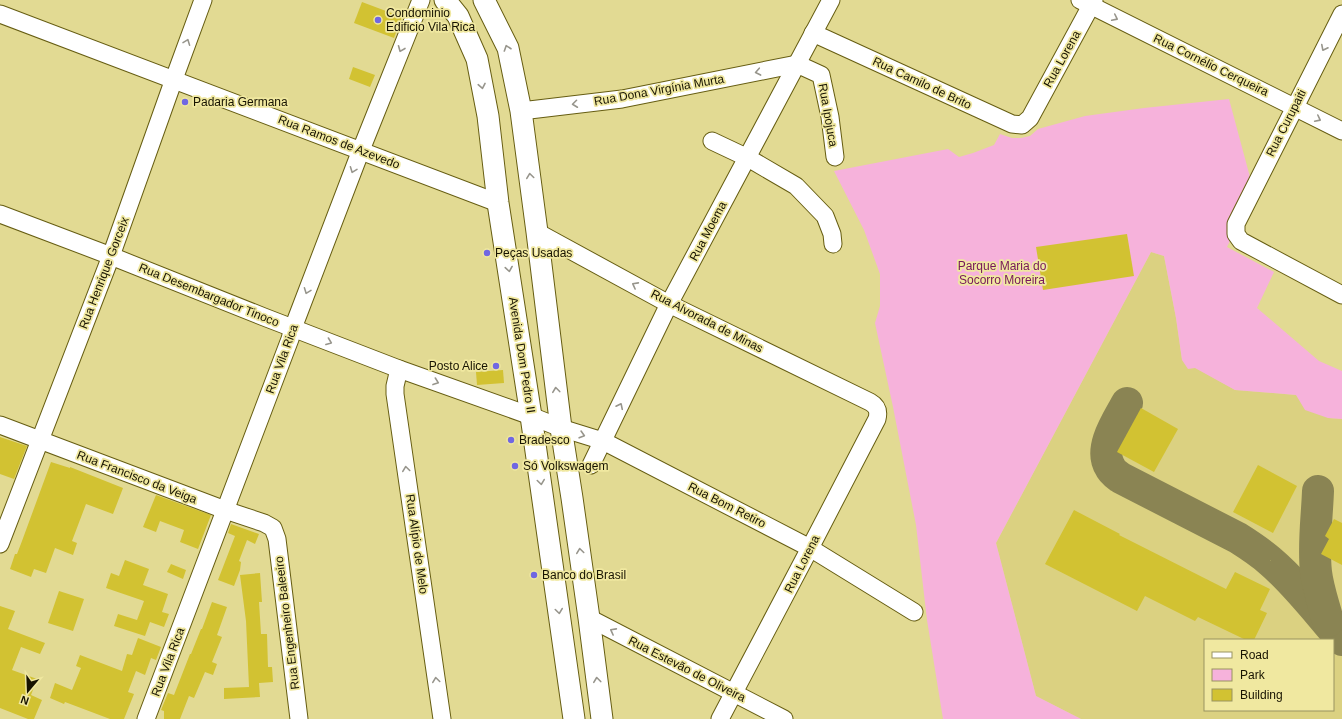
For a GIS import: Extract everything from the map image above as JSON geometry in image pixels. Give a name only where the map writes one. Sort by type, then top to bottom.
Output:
[{"type":"main road","name":"Avenida Dom Pedro II","points":[[445,0],[458,16],[477,59],[488,116],[498,203],[532,416],[574,719]]},
{"type":"main road","points":[[484,0],[508,48],[521,111],[538,232],[561,428],[589,618],[602,719]]},
{"type":"street","points":[[0,14],[6,0]]},
{"type":"street","name":"Rua Henrique Gorceix","points":[[0,544],[111,256],[203,0]]},
{"type":"street","name":"Rua Vila Rica","points":[[146,719],[361,150],[421,0]]},
{"type":"street","name":"Rua Moema","points":[[591,465],[669,304],[748,158],[812,33],[831,0]]},
{"type":"street","name":"Rua Cornélio Cerqueira","points":[[1089,2],[1342,131]]},
{"type":"street","name":"Rua Lorena","points":[[1030,118],[1089,2]]},
{"type":"street","name":"Rua Ramos de Azevedo","points":[[0,14],[498,203]]},
{"type":"street","name":"Rua Curupaiti","points":[[1342,14],[1236,224],[1236,234],[1241,241],[1342,295]]},
{"type":"street","name":"Rua Camilo de Brito","points":[[812,33],[1012,124],[1022,125],[1030,118]]},
{"type":"street","name":"Rua Dona Virgínia Murta","points":[[521,111],[622,99],[797,64]]},
{"type":"street","name":"Rua Ipojuca","points":[[797,64],[821,75],[830,117],[835,157]]},
{"type":"street","points":[[712,141],[748,158],[796,186],[824,216],[832,234],[833,244]]},
{"type":"street","name":"Rua Desembargador Tinoco","points":[[0,214],[399,369],[532,416]]},
{"type":"street","name":"Rua Alvorada de Minas","points":[[538,232],[669,304],[870,402],[877,408]]},
{"type":"street","name":"Rua Alípio de Melo","points":[[399,369],[395,386],[395,394],[442,719]]},
{"type":"street","name":"Rua Lorena","points":[[720,719],[877,419],[877,408]]},
{"type":"street","name":"Rua Bom Retiro","points":[[532,416],[561,428],[603,441],[810,548],[914,612]]},
{"type":"street","name":"Rua Francisco da Veiga","points":[[0,425],[225,510],[264,523],[273,528]]},
{"type":"street","name":"Rua Engenheiro Baleeiro","points":[[273,528],[277,539],[299,719]]},
{"type":"street","name":"Rua Estevão de Oliveira","points":[[589,618],[784,719]]},
{"type":"shaded area","points":[[1151,252],[1164,256],[1176,318],[1182,360],[1235,390],[1296,395],[1328,418],[1342,419],[1342,719],[1081,719],[1036,696],[996,543]]},
{"type":"green space","name":"Parque Maria do Socorro Moreira","points":[[1229,99],[1254,192],[1227,247],[1274,272],[1257,308],[1319,361],[1342,371],[1342,419],[1328,418],[1305,410],[1296,395],[1235,390],[1195,368],[1188,369],[1182,360],[1176,318],[1164,256],[1151,252],[996,543],[1036,696],[1081,719],[943,719],[927,620],[916,525],[875,323],[880,306],[880,274],[864,230],[834,171],[948,149],[959,157],[994,145],[1000,134],[1012,138],[1021,138],[1030,136],[1038,129],[1085,116]]},
{"type":"building","name":"Condominio Edificio Vila Rica","points":[[362,2],[402,17],[394,38],[354,23]]},
{"type":"building","points":[[353,67],[375,75],[370,87],[349,79]]},
{"type":"building","points":[[1127,234],[1134,276],[1043,290],[1036,247]]},
{"type":"building","points":[[503,370],[504,383],[477,385],[476,372]]},
{"type":"building","points":[[1141,408],[1178,429],[1154,472],[1117,452]]},
{"type":"building","points":[[0,437],[27,446],[14,479],[0,474]]},
{"type":"building","points":[[51,462],[70,467],[123,488],[113,514],[86,504],[72,541],[77,543],[73,555],[55,548],[46,573],[34,569],[31,577],[10,569]]},
{"type":"building","points":[[1258,465],[1297,486],[1273,533],[1233,512]]},
{"type":"building","points":[[156,495],[211,515],[198,549],[180,542],[184,530],[160,521],[156,532],[143,527]]},
{"type":"building","points":[[1074,510],[1120,534],[1119,535],[1226,589],[1235,572],[1270,589],[1260,610],[1267,613],[1254,639],[1244,639],[1198,617],[1195,621],[1145,596],[1137,611],[1045,564]]},
{"type":"building","points":[[1334,519],[1342,523],[1342,565],[1321,554],[1329,539],[1325,536]]},
{"type":"building","points":[[231,524],[259,534],[255,544],[247,540],[239,561],[241,562],[240,570],[234,586],[218,580],[235,536],[228,533]]},
{"type":"building","points":[[125,560],[149,569],[143,585],[168,594],[162,612],[169,614],[164,627],[150,622],[145,636],[114,626],[118,614],[137,620],[144,601],[106,588],[111,573],[119,576]]},
{"type":"building","points":[[171,564],[186,570],[183,579],[167,572]]},
{"type":"building","points":[[260,573],[262,602],[259,602],[261,634],[267,634],[268,667],[272,667],[273,682],[259,683],[260,697],[224,699],[224,688],[249,687],[246,621],[240,575]]},
{"type":"building","points":[[59,591],[84,599],[73,631],[48,623]]},
{"type":"building","points":[[212,602],[227,607],[217,635],[222,637],[212,662],[217,664],[213,675],[205,672],[194,698],[189,696],[180,719],[164,719],[164,711],[161,710],[168,693],[174,695]]},
{"type":"building","points":[[0,606],[15,611],[8,629],[45,643],[40,654],[21,647],[12,670],[37,679],[31,695],[42,700],[34,719],[28,719],[0,708]]},
{"type":"building","points":[[138,638],[161,647],[156,660],[151,658],[145,675],[136,671],[128,692],[134,694],[124,719],[110,719],[50,698],[55,683],[72,690],[81,668],[76,666],[80,655],[122,671],[127,654],[132,655]]},
{"type":"taxiway","points":[[1127,403],[1111,434],[1106,451],[1107,459],[1113,472],[1121,478],[1238,538],[1258,552],[1289,579],[1308,599],[1342,640]]},
{"type":"taxiway","points":[[1318,491],[1315,562],[1318,585],[1328,621]]},
{"type":"place","name":"Condominio Edificio Vila Rica","points":[[378,20]]},
{"type":"place","name":"Padaria Germana","points":[[185,102]]},
{"type":"place","name":"Peças Usadas","points":[[487,253]]},
{"type":"place","name":"Posto Alice","points":[[496,366]]},
{"type":"place","name":"Bradesco","points":[[511,440]]},
{"type":"place","name":"Só Volkswagem","points":[[515,466]]},
{"type":"place","name":"Banco do Brasil","points":[[534,575]]}]
